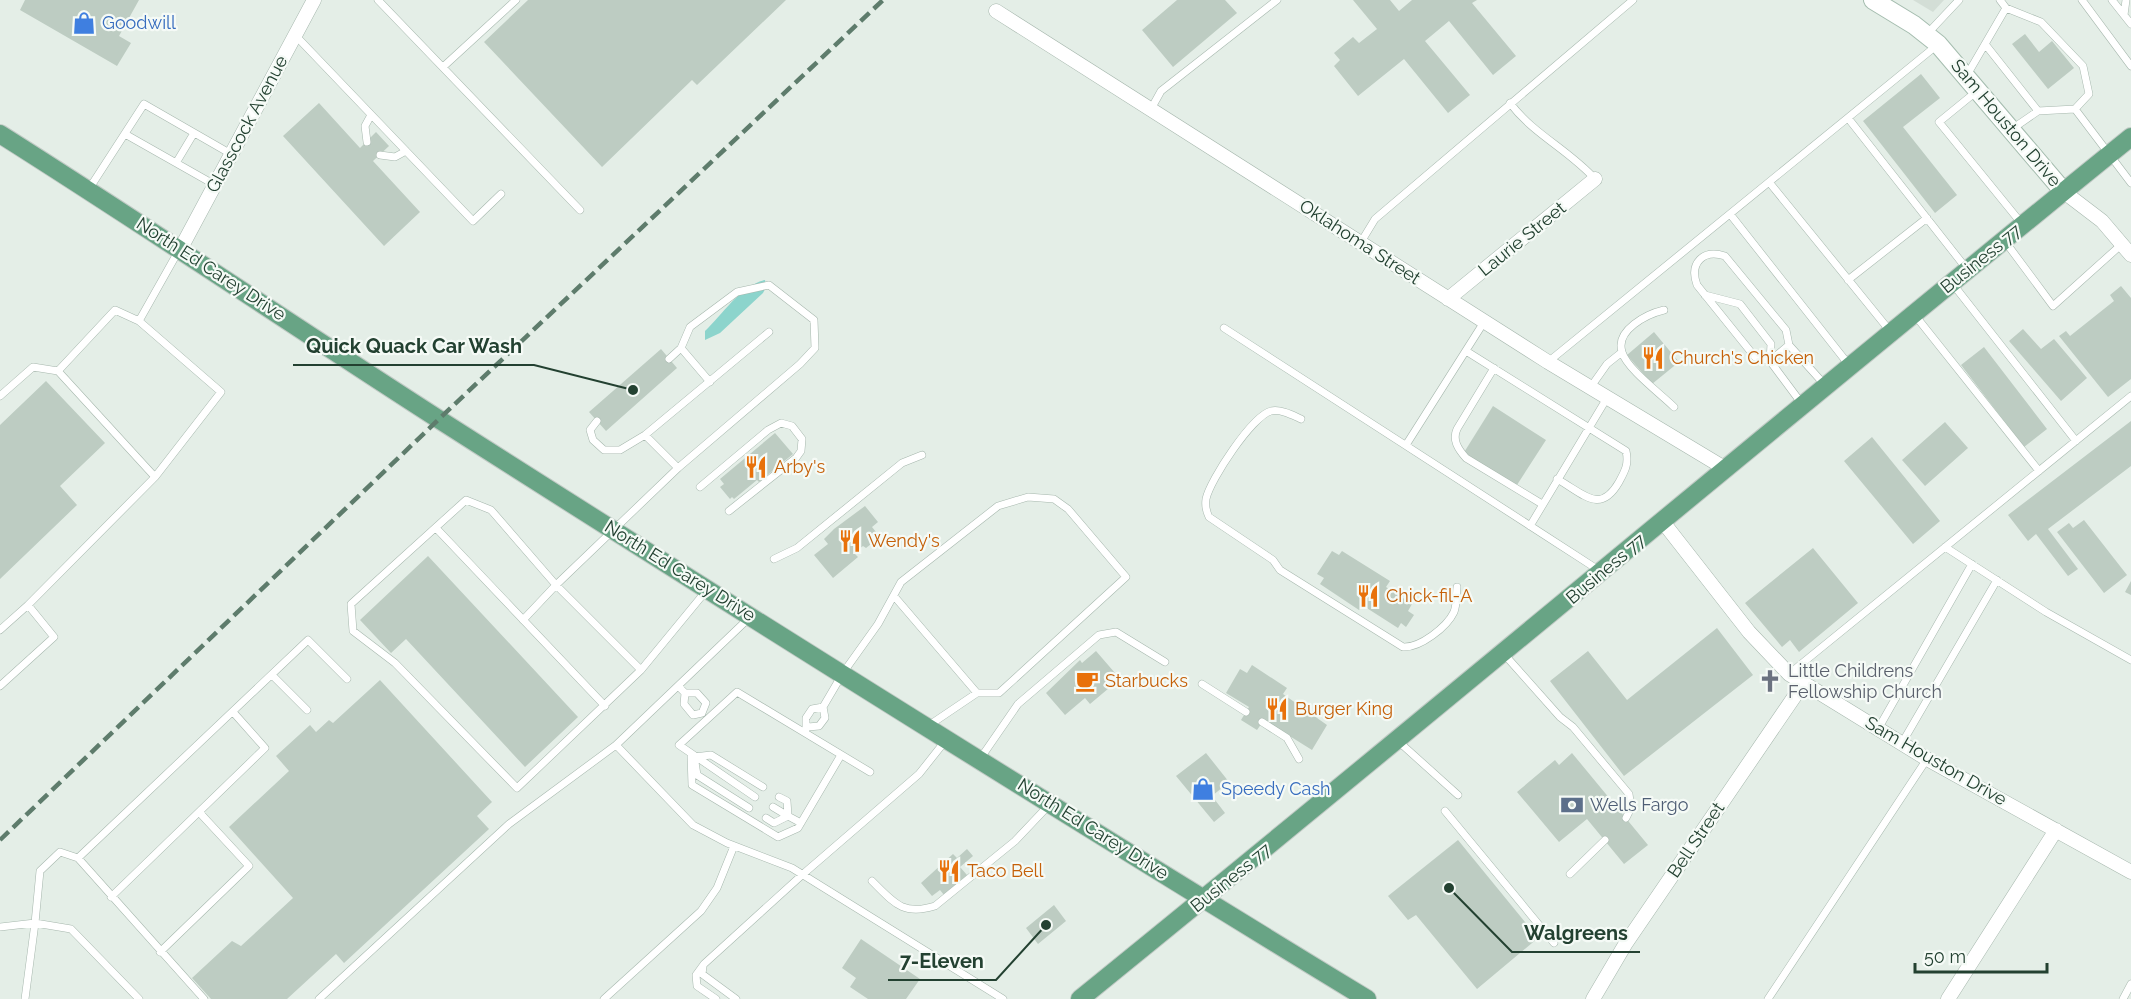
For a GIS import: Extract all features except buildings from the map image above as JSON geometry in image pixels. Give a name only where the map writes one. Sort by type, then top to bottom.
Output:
[{"type":"main road","name":"North Ed Carey Drive","points":[[0,134],[181,248],[439,419],[612,529],[1363,998]]},
{"type":"main road","name":"Business 77","points":[[1080,999],[1206,899],[2131,137]]},
{"type":"street","name":"Glasscock Avenue","points":[[181,248],[314,0]]},
{"type":"street","name":"Sam Houston Drive","points":[[1874,0],[1932,40],[1966,75],[2064,192],[2102,221],[2126,250]]},
{"type":"street","name":"Oklahoma Street","points":[[996,11],[1484,322],[1726,469]]},
{"type":"street","name":"Laurie Street","points":[[1448,299],[1595,179]]},
{"type":"street","name":"Sam Houston Drive","points":[[1663,522],[1749,632],[1789,674],[1927,759],[2131,872]]},
{"type":"street","name":"Bell Street","points":[[1593,999],[1626,943],[1803,684]]},
{"type":"street","points":[[1948,999],[2056,830]]},
{"type":"lane","points":[[378,0],[580,210]]},
{"type":"lane","points":[[442,67],[516,0]]},
{"type":"lane","points":[[1151,109],[1161,91],[1277,0]]},
{"type":"lane","points":[[1361,242],[1375,219],[1633,0]]},
{"type":"lane","points":[[1548,362],[1848,118],[1932,40],[1959,0]]},
{"type":"lane","points":[[2000,0],[2006,8],[2041,22],[2082,66],[2089,94],[2075,109],[2038,111],[2012,129]]},
{"type":"lane","points":[[2082,0],[2131,66]]},
{"type":"lane","points":[[2112,0],[2131,24]]},
{"type":"lane","points":[[2124,15],[2126,0]]},
{"type":"lane","points":[[1966,75],[2006,8]]},
{"type":"lane","points":[[295,35],[473,221],[501,194]]},
{"type":"lane","points":[[1985,44],[2038,111]]},
{"type":"lane","points":[[1979,90],[1939,122],[2023,225]]},
{"type":"lane","points":[[1510,103],[1523,120],[1578,159],[1595,179]]},
{"type":"lane","points":[[89,190],[144,104],[231,154]]},
{"type":"lane","points":[[2075,109],[2131,183]]},
{"type":"lane","points":[[367,142],[365,126],[371,115]]},
{"type":"lane","points":[[1848,118],[1968,270]]},
{"type":"lane","points":[[176,163],[194,133]]},
{"type":"lane","points":[[124,134],[215,184]]},
{"type":"lane","points":[[380,155],[395,157],[406,152]]},
{"type":"lane","points":[[1769,182],[1891,333]]},
{"type":"lane","points":[[1730,214],[1850,367]]},
{"type":"lane","points":[[1848,280],[1927,218]]},
{"type":"lane","points":[[2004,240],[2053,306],[2126,250]]},
{"type":"lane","points":[[140,321],[181,248]]},
{"type":"lane","points":[[1803,405],[1770,361],[1755,357],[1697,285],[1693,274],[1695,263],[1705,254],[1716,253],[1725,256],[1786,330],[1790,345],[1826,386]]},
{"type":"lane","points":[[1952,283],[2076,441]]},
{"type":"lane","points":[[523,620],[612,529],[678,468],[800,364],[815,348],[814,320],[770,285],[737,292],[690,327],[681,348],[669,359]]},
{"type":"lane","points":[[1705,295],[1740,304],[1771,344],[1770,361]]},
{"type":"lane","points":[[1664,309],[1645,316],[1629,329],[1622,342],[1622,352],[1636,371],[1674,407]]},
{"type":"lane","points":[[0,630],[28,605],[155,477],[221,392],[140,321],[116,310],[58,371]]},
{"type":"lane","points":[[1914,314],[2039,471]]},
{"type":"lane","points":[[1406,445],[1484,322]]},
{"type":"lane","points":[[1224,328],[1602,573]]},
{"type":"lane","points":[[597,421],[591,430],[593,440],[604,450],[620,450],[645,435],[769,332]]},
{"type":"lane","points":[[1770,361],[1790,345]]},
{"type":"lane","points":[[681,348],[710,382]]},
{"type":"lane","points":[[1466,351],[1626,451],[1627,468],[1611,496],[1596,501],[1557,479]]},
{"type":"lane","points":[[1590,388],[1607,364],[1622,352]]},
{"type":"lane","points":[[0,396],[33,367],[58,371],[155,477]]},
{"type":"lane","points":[[1494,368],[1457,429],[1455,435],[1457,447],[1466,458],[1542,504]]},
{"type":"lane","points":[[1789,674],[2131,396]]},
{"type":"lane","points":[[1530,526],[1607,398]]},
{"type":"lane","points":[[1301,420],[1284,412],[1272,411],[1263,414],[1251,425],[1207,495],[1206,511],[1209,517],[1273,560],[1280,570],[1403,647],[1418,644],[1443,626],[1453,614],[1457,587]]},
{"type":"lane","points":[[700,487],[768,430],[780,423],[792,426],[802,439],[801,451],[796,458],[729,511]]},
{"type":"lane","points":[[645,435],[678,468]]},
{"type":"lane","points":[[774,559],[797,548],[902,463],[922,455]]},
{"type":"lane","points":[[806,729],[819,726],[825,718],[823,706],[878,624],[902,582],[998,506],[1028,497],[1054,499],[1075,518],[1126,577],[999,693],[977,693],[928,726]]},
{"type":"lane","points":[[641,670],[556,585],[492,510],[466,501],[351,604],[353,631],[395,663],[517,788],[641,670],[707,589]]},
{"type":"lane","points":[[436,528],[605,706]]},
{"type":"lane","points":[[1945,547],[2046,612],[2131,660]]},
{"type":"lane","points":[[1878,729],[1972,564]]},
{"type":"lane","points":[[1902,743],[1997,580]]},
{"type":"lane","points":[[894,596],[977,693]]},
{"type":"lane","points":[[0,686],[54,637],[28,605]]},
{"type":"lane","points":[[319,999],[509,824],[616,746],[751,616]]},
{"type":"lane","points":[[980,759],[1018,704],[1099,635],[1116,632],[1165,662]]},
{"type":"lane","points":[[78,858],[308,640],[347,679]]},
{"type":"lane","points":[[1504,654],[1560,717],[1573,727],[1629,794],[1631,808],[1626,818]]},
{"type":"lane","points":[[272,675],[307,710]]},
{"type":"lane","points":[[1202,684],[1246,712]]},
{"type":"lane","points":[[678,686],[685,693],[697,693],[706,704],[704,716]]},
{"type":"lane","points":[[755,797],[679,745],[704,716],[737,692],[806,729],[841,755],[870,772]]},
{"type":"lane","points":[[685,693],[684,704],[688,710],[693,715],[704,716]]},
{"type":"lane","points":[[806,729],[806,718],[812,709],[823,706]]},
{"type":"lane","points":[[111,897],[265,748],[233,712]]},
{"type":"lane","points":[[1262,722],[1287,738],[1299,759]]},
{"type":"lane","points":[[716,999],[697,986],[696,975],[704,964],[801,875],[919,774],[948,738]]},
{"type":"lane","points":[[1398,741],[1458,795]]},
{"type":"lane","points":[[616,746],[693,825],[734,846],[801,875],[1003,999]]},
{"type":"lane","points":[[693,756],[711,755],[762,787]]},
{"type":"lane","points":[[693,756],[692,785],[778,837],[798,828],[841,755]]},
{"type":"lane","points":[[693,756],[697,775],[749,808]]},
{"type":"lane","points":[[1768,999],[1927,759]]},
{"type":"lane","points":[[779,797],[787,801],[788,816]]},
{"type":"lane","points":[[872,881],[894,903],[907,910],[920,910],[935,906],[1015,841],[1050,803]]},
{"type":"lane","points":[[773,807],[801,823]]},
{"type":"lane","points":[[1445,810],[1554,943]]},
{"type":"lane","points":[[160,952],[249,866],[198,812]]},
{"type":"lane","points":[[766,818],[774,823],[788,816]]},
{"type":"lane","points":[[1570,874],[1605,840]]},
{"type":"lane","points":[[604,999],[701,911],[717,888],[734,846]]},
{"type":"lane","points":[[25,999],[40,871],[60,852],[78,858],[204,999]]},
{"type":"lane","points":[[0,927],[35,923],[71,929],[139,999]]},
{"type":"lane","points":[[704,964],[702,974],[736,999]]},
{"type":"lane","points":[[2123,999],[2131,984]]},
{"type":"shaded area","points":[[1913,0],[1944,0],[1933,12]]},
{"type":"water","points":[[765,280],[766,287],[763,293],[720,333],[705,340],[705,331],[732,301],[748,288]]},
{"type":"railway","points":[[0,840],[439,419],[883,0]]},
{"type":"place","name":"Goodwill","points":[[84,23]]},
{"type":"place","name":"Church's Chicken","points":[[1653,358]]},
{"type":"place","name":"Quick Quack Car Wash","points":[[633,390]]},
{"type":"place","name":"Arby's","points":[[756,467]]},
{"type":"place","name":"Wendy's","points":[[850,541]]},
{"type":"place","name":"Chick-fil-A","points":[[1368,596]]},
{"type":"place","name":"Starbucks","points":[[1087,681]]},
{"type":"place","name":"Little Childrens Fellowship Church","points":[[1770,681]]},
{"type":"place","name":"Burger King","points":[[1277,709]]},
{"type":"place","name":"Speedy Cash","points":[[1203,789]]},
{"type":"place","name":"Wells Fargo","points":[[1572,805]]},
{"type":"place","name":"Taco Bell","points":[[949,871]]},
{"type":"place","name":"Walgreens","points":[[1449,888]]},
{"type":"place","name":"7-Eleven","points":[[1046,925]]}]
